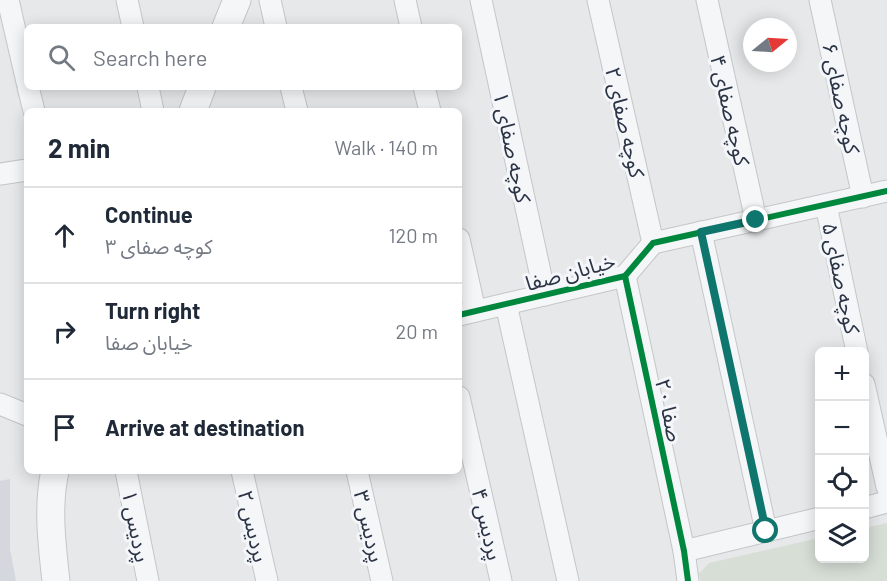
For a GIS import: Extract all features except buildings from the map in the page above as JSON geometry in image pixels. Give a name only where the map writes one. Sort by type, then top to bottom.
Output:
[{"type":"street","points":[[8,0],[24,69]]},
{"type":"street","points":[[127,0],[132,24]]},
{"type":"street","points":[[227,24],[237,0]]},
{"type":"street","points":[[270,0],[275,24]]},
{"type":"street","points":[[405,0],[410,24]]},
{"type":"street","name":"کوچه صفای ۱","points":[[482,0],[545,295]]},
{"type":"street","name":"کوچه صفای ۲","points":[[598,0],[653,243]]},
{"type":"street","name":"کوچه صفای ۴","points":[[707,0],[756,220]]},
{"type":"street","name":"کوچه صفای ۶","points":[[820,0],[863,197]]},
{"type":"street","points":[[29,90],[33,108]]},
{"type":"street","points":[[149,90],[152,108]]},
{"type":"street","points":[[194,108],[201,90]]},
{"type":"street","points":[[292,90],[296,108]]},
{"type":"street","points":[[425,90],[429,108]]},
{"type":"street","points":[[0,174],[24,170]]},
{"type":"street","points":[[653,243],[887,191]]},
{"type":"street","name":"کوچه صفای ۵","points":[[826,205],[856,347]]},
{"type":"street","points":[[701,232],[766,531]]},
{"type":"street","name":"خیابان صفا","points":[[467,313],[625,276],[653,243]]},
{"type":"street","points":[[462,267],[467,313]]},
{"type":"street","name":"صفا ۲۰","points":[[625,276],[684,551],[688,581]]},
{"type":"street","points":[[506,304],[568,581]]},
{"type":"street","points":[[868,401],[887,488]]},
{"type":"street","points":[[0,404],[24,414]]},
{"type":"street","name":"پردیس ۴","points":[[462,410],[501,581]]},
{"type":"street","points":[[54,474],[51,539],[56,581]]},
{"type":"street","name":"پردیس ۱","points":[[127,474],[147,581]]},
{"type":"street","name":"پردیس ۲","points":[[243,474],[267,581]]},
{"type":"street","name":"پردیس ۳","points":[[358,474],[382,581]]},
{"type":"street","points":[[869,507],[887,502]]},
{"type":"street","points":[[684,551],[815,519]]},
{"type":"shaded area","points":[[10,479],[10,549],[16,581],[0,581],[0,481]]},
{"type":"shaded area","points":[[887,523],[887,581],[701,581],[699,574],[709,563],[815,539],[815,563],[869,563],[869,527]]},
{"type":"cycle path","points":[[462,314],[625,276],[653,243],[887,191]]},
{"type":"cycle path","points":[[701,232],[766,531]]},
{"type":"cycle path","points":[[625,276],[684,551],[688,581]]},
{"type":"route","points":[[756,220],[701,232],[766,531]]}]
